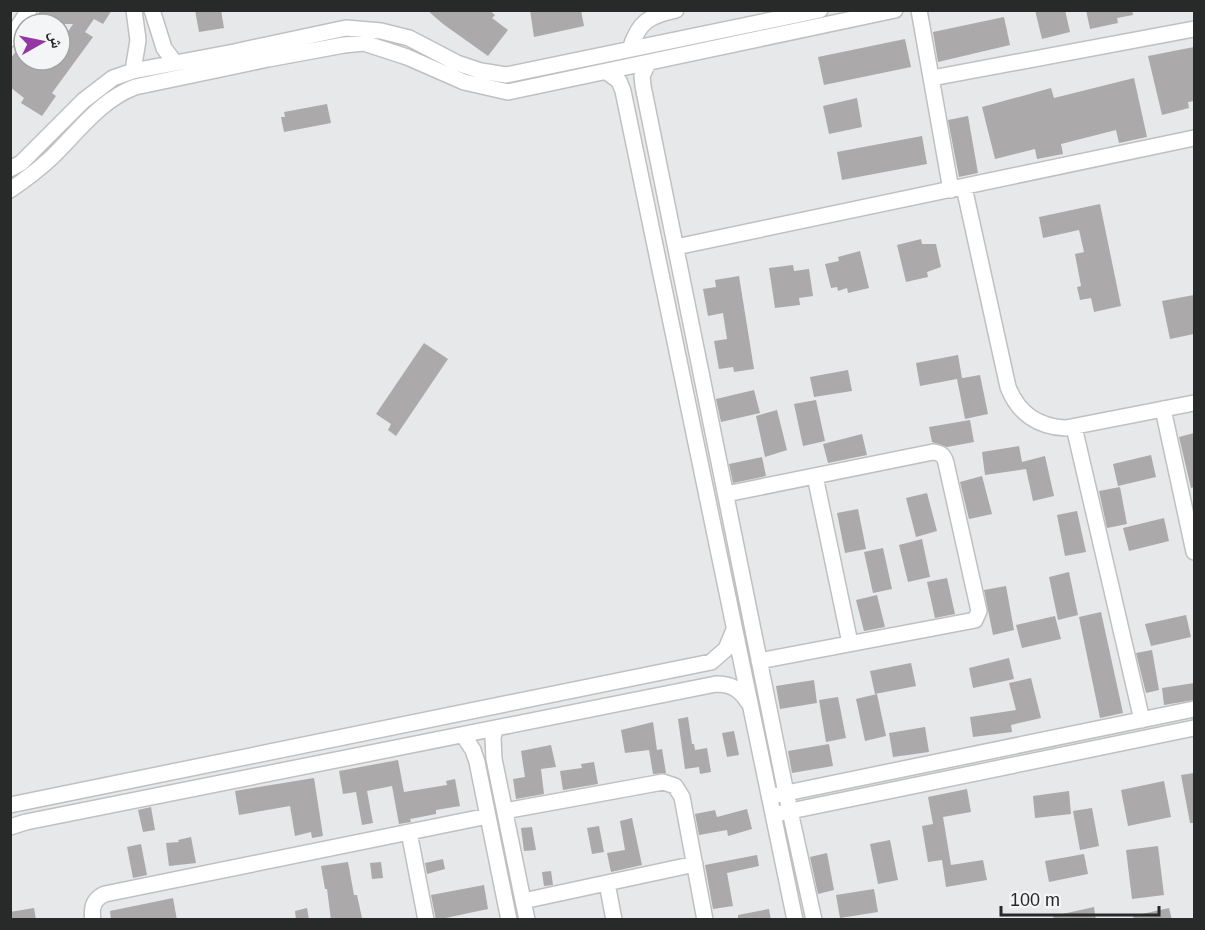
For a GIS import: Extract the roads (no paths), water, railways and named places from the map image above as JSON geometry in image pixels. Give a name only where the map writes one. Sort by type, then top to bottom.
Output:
[{"type":"street","points":[[10,39],[29,10]]},
{"type":"street","points":[[133,71],[138,40],[134,10]]},
{"type":"street","points":[[152,10],[164,48],[175,63]]},
{"type":"street","points":[[630,49],[636,32],[644,22],[655,15],[676,10]]},
{"type":"street","points":[[10,190],[50,159],[107,103],[122,92],[346,28],[364,28],[409,38],[457,63],[481,71],[506,75],[820,10]]},
{"type":"street","points":[[10,169],[21,163],[98,88],[113,78],[133,71],[175,63],[364,43],[407,57],[464,82],[508,92],[895,10]]},
{"type":"street","points":[[919,10],[932,78],[958,188],[1011,395],[1026,415],[1041,424],[1057,428],[1074,427],[1194,403]]},
{"type":"street","points":[[932,78],[1194,28]]},
{"type":"street","points":[[648,63],[642,76],[642,86],[789,811],[814,920]]},
{"type":"street","points":[[607,72],[619,81],[623,91],[795,920]]},
{"type":"street","points":[[676,247],[1194,138]]},
{"type":"street","points":[[1163,409],[1189,500],[1194,552]]},
{"type":"street","points":[[1074,427],[1142,720]]},
{"type":"street","points":[[726,494],[939,452],[946,463],[977,600],[979,611],[975,620],[759,661]]},
{"type":"street","points":[[815,476],[850,644]]},
{"type":"street","points":[[10,805],[711,662],[726,649],[734,630]]},
{"type":"street","points":[[618,681],[622,703]]},
{"type":"street","points":[[10,827],[716,684],[726,684],[735,688],[748,702]]},
{"type":"street","points":[[768,796],[1194,709]]},
{"type":"street","points":[[772,815],[1194,728]]},
{"type":"street","points":[[495,729],[494,759],[526,920]]},
{"type":"street","points":[[1079,733],[1083,752]]},
{"type":"street","points":[[463,735],[473,750],[477,762],[509,920]]},
{"type":"street","points":[[235,759],[239,780]]},
{"type":"street","points":[[477,762],[494,759]]},
{"type":"street","points":[[505,811],[663,782],[675,786],[682,797],[705,920]]},
{"type":"street","points":[[93,920],[92,907],[95,901],[105,894],[488,816]]},
{"type":"street","points":[[409,832],[426,920]]},
{"type":"street","points":[[523,901],[695,864]]},
{"type":"street","points":[[607,883],[614,920]]}]
